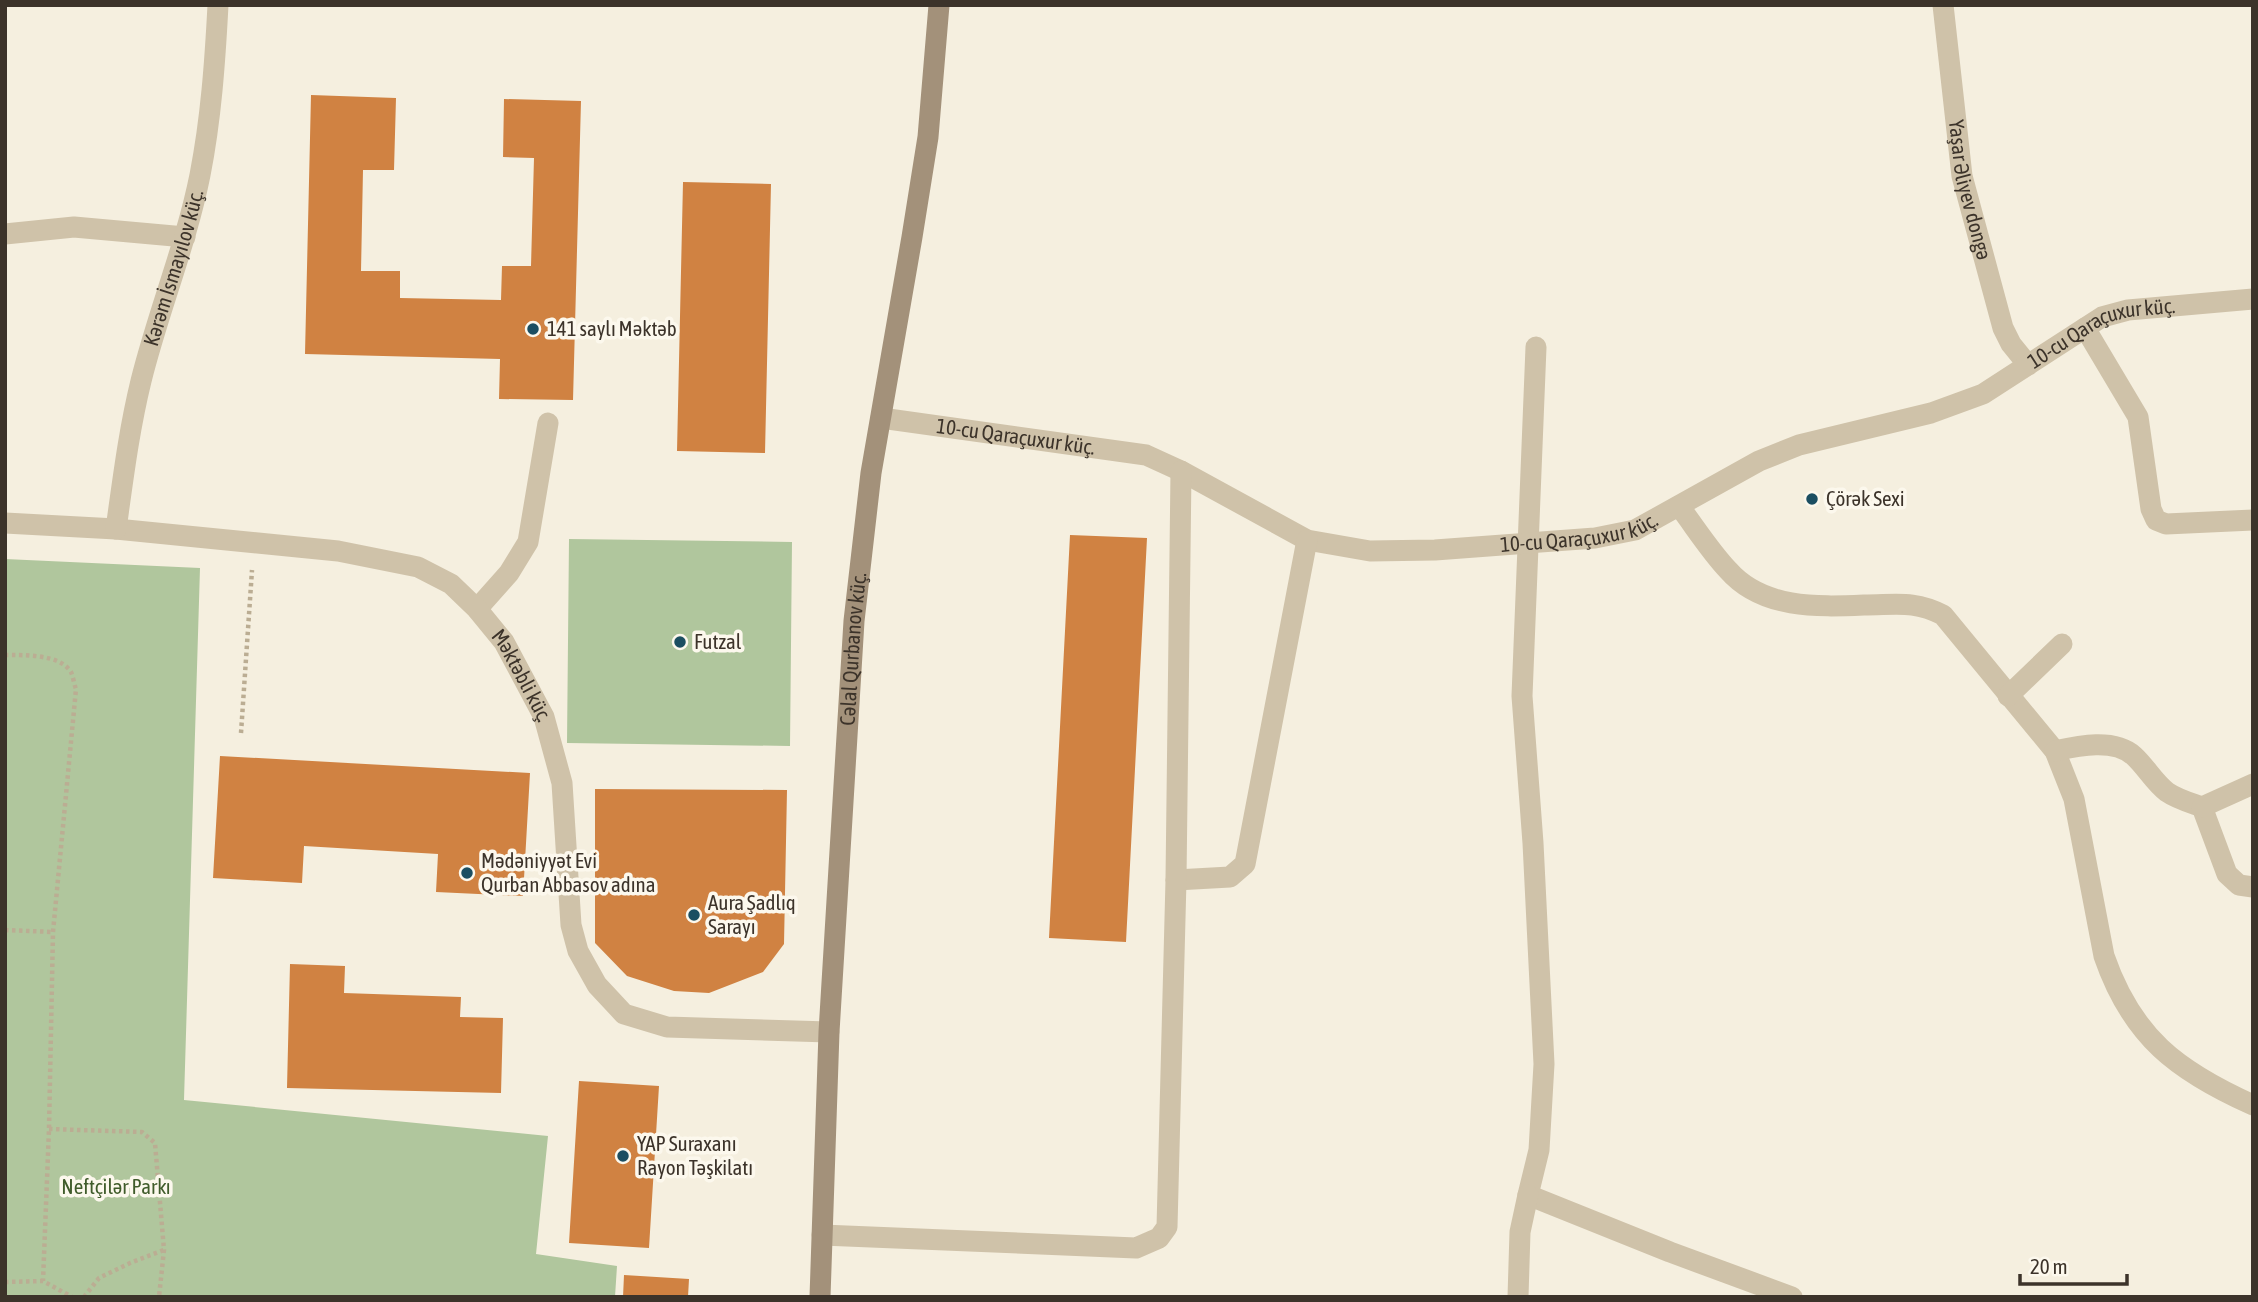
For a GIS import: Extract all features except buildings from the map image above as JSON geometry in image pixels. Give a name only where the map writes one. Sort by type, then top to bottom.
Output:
[{"type":"street","name":"Kərəm İsmayılov küç.","points":[[116,529],[127,445],[141,380],[185,237],[200,175],[214,83],[218,5]]},
{"type":"street","name":"Cəlal Qurbanov küç.","points":[[820,1297],[829,1032],[854,621],[871,473],[928,137],[939,5]]},
{"type":"street","name":"Yaşar Əliyev dongə","points":[[1943,5],[1962,176],[2003,328],[2011,344],[2028,365]]},
{"type":"street","points":[[5,234],[74,227],[185,237]]},
{"type":"street","name":"10-cu Qaraçuxur küç.","points":[[881,418],[1146,455],[1181,471],[1307,540],[1370,551],[1435,550],[1595,538],[1635,530],[1759,461],[1799,444],[1931,413],[1983,394],[2102,317],[2128,310],[2253,299]]},
{"type":"street","points":[[2085,328],[2138,417],[2151,509],[2156,520],[2166,524],[2253,520]]},
{"type":"street","points":[[1518,1297],[1520,1232],[1539,1150],[1544,1064],[1533,843],[1522,695],[1536,347]]},
{"type":"street","points":[[477,609],[509,573],[528,542],[548,423]]},
{"type":"street","points":[[822,1235],[1136,1248],[1159,1238],[1167,1227],[1176,880],[1181,471]]},
{"type":"street","points":[[1679,506],[1729,572],[1760,594],[1785,603],[1832,606],[1909,604],[1925,606],[1943,615],[2055,751],[2074,799],[2104,956],[2113,981],[2145,1034],[2181,1066],[2218,1089],[2253,1105]]},
{"type":"street","name":"Məktəbli küç.","points":[[5,523],[116,529],[338,551],[418,567],[451,584],[477,609],[504,642],[544,717],[562,783],[571,925],[578,951],[597,985],[624,1014],[667,1027],[829,1032]]},
{"type":"street","points":[[1176,880],[1230,877],[1245,864],[1307,540]]},
{"type":"street","points":[[2008,696],[2062,644]]},
{"type":"street","points":[[2055,751],[2081,746],[2112,746],[2132,754],[2154,781],[2170,794],[2202,807],[2253,784]]},
{"type":"street","points":[[2202,807],[2227,874],[2239,885],[2253,887]]},
{"type":"street","points":[[1528,1195],[1792,1297]]},
{"type":"path","points":[[241,733],[254,542]]},
{"type":"path","points":[[5,655],[53,659],[70,670],[76,689],[53,932],[43,1280]]},
{"type":"path","points":[[5,930],[53,932]]},
{"type":"path","points":[[49,1129],[142,1132],[155,1143],[164,1250],[159,1297]]},
{"type":"path","points":[[84,1297],[99,1278],[164,1250]]},
{"type":"path","points":[[5,1282],[43,1280],[72,1297]]},
{"type":"green space","name":"Futzal","points":[[569,539],[792,542],[790,746],[567,743]]},
{"type":"green space","name":"Neftçilər Parkı","points":[[5,559],[200,568],[184,1100],[548,1136],[536,1254],[617,1266],[615,1297],[5,1297]]},
{"type":"place","name":"141 saylı Məktəb","points":[[533,329]]},
{"type":"place","name":"Çörək Sexi","points":[[1812,499]]},
{"type":"place","name":"Futzal","points":[[680,642]]},
{"type":"place","name":"Mədəniyyət Evi Qurban Abbasov adına","points":[[467,873]]},
{"type":"place","name":"Aura Şadlıq Sarayı","points":[[694,915]]},
{"type":"place","name":"YAP Suraxanı Rayon Təşkilatı","points":[[623,1156]]}]
